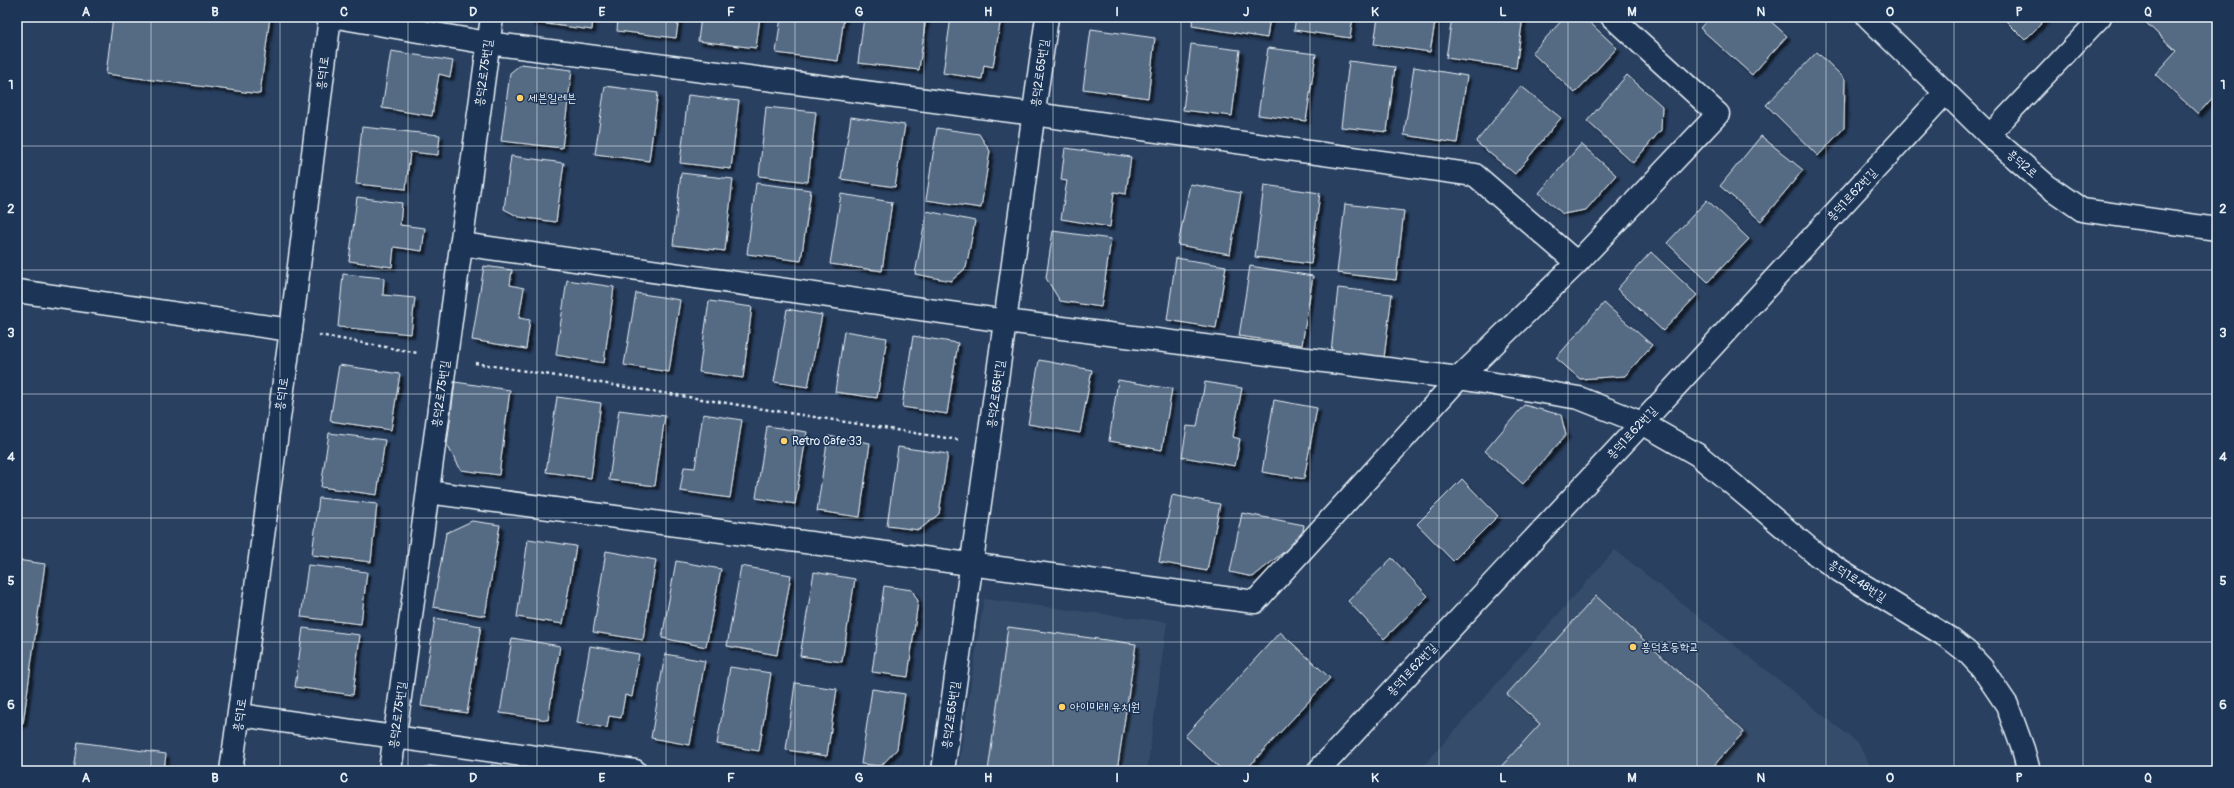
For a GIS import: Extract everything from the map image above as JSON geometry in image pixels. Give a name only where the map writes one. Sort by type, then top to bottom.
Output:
[{"type":"street","name":"흥덕1로","points":[[231,771],[240,715],[291,330],[330,17]]},
{"type":"street","points":[[337,17],[488,43],[1034,114],[1475,175],[1577,263]]},
{"type":"street","name":"흥덕2로75번길","points":[[390,771],[492,17]]},
{"type":"street","name":"흥덕2로65번길","points":[[943,771],[1047,17]]},
{"type":"street","points":[[428,492],[972,566],[1255,602],[1459,378],[1577,263],[1718,114],[1612,17]]},
{"type":"street","name":"흥덕2로","points":[[1868,17],[1989,135],[2046,185],[2082,210],[2217,229]]},
{"type":"street","name":"흥덕1로62번길","points":[[1318,771],[1642,423],[1945,93]]},
{"type":"street","name":"흥덕1로48번길","points":[[461,244],[1006,321],[1459,378],[1579,398],[1642,423],[1698,455],[1817,555],[1840,571],[1949,638],[1967,652],[1982,668],[2007,705],[2023,749],[2029,771]]},
{"type":"street","points":[[17,291],[291,330]]},
{"type":"street","points":[[240,715],[635,771]]},
{"type":"lane","points":[[1989,135],[2101,17]]},
{"type":"path","points":[[291,330],[446,358],[989,445]]},
{"type":"shaded area","name":"흥덕초등학교","points":[[1615,550],[1859,744],[1873,771],[1419,771]]},
{"type":"shaded area","points":[[984,599],[1167,622],[1147,771],[958,771]]},
{"type":"building","points":[[113,17],[270,17],[260,94],[106,74]]},
{"type":"building","points":[[532,17],[593,17],[592,30],[531,22]]},
{"type":"building","points":[[618,17],[679,17],[676,38],[617,31]]},
{"type":"building","points":[[701,17],[760,17],[756,48],[698,41]]},
{"type":"building","points":[[781,17],[844,17],[838,61],[776,53]]},
{"type":"building","points":[[864,17],[926,17],[919,70],[858,63]]},
{"type":"building","points":[[951,17],[1001,18],[993,67],[984,65],[982,79],[943,73]]},
{"type":"building","points":[[1193,17],[1270,17],[1267,38],[1192,26]]},
{"type":"building","points":[[1296,17],[1353,17],[1350,38],[1294,30]]},
{"type":"building","points":[[1378,17],[1436,17],[1430,52],[1374,44]]},
{"type":"building","points":[[1452,17],[1523,17],[1516,68],[1446,58]]},
{"type":"building","points":[[1565,17],[1584,17],[1617,48],[1575,93],[1532,53]]},
{"type":"building","points":[[1710,17],[1766,17],[1787,36],[1752,75],[1700,28]]},
{"type":"building","points":[[2002,17],[2048,17],[2025,40]]},
{"type":"building","points":[[2146,17],[2217,17],[2217,93],[2198,114],[2155,74],[2176,51],[2143,20]]},
{"type":"building","points":[[1091,29],[1155,38],[1148,98],[1083,89]]},
{"type":"building","points":[[1191,44],[1240,50],[1232,116],[1183,110]]},
{"type":"building","points":[[1268,48],[1316,54],[1306,121],[1258,115]]},
{"type":"building","points":[[391,51],[453,61],[450,77],[439,74],[432,116],[382,108]]},
{"type":"building","points":[[1817,52],[1845,79],[1844,128],[1818,156],[1766,105]]},
{"type":"building","points":[[1349,61],[1395,67],[1387,132],[1341,127]]},
{"type":"building","points":[[521,64],[572,70],[562,148],[501,141],[510,73]]},
{"type":"building","points":[[1414,67],[1467,76],[1457,143],[1404,135]]},
{"type":"building","points":[[1627,75],[1662,106],[1661,130],[1633,163],[1587,121]]},
{"type":"building","points":[[605,86],[658,93],[649,161],[595,154]]},
{"type":"building","points":[[1521,86],[1561,118],[1515,174],[1476,142]]},
{"type":"building","points":[[688,95],[739,101],[731,169],[680,163]]},
{"type":"building","points":[[766,107],[816,112],[808,182],[759,176]]},
{"type":"building","points":[[851,117],[905,125],[895,187],[841,179]]},
{"type":"building","points":[[362,127],[440,135],[438,155],[410,152],[406,189],[356,184]]},
{"type":"building","points":[[937,128],[979,134],[990,151],[981,208],[926,200]]},
{"type":"building","points":[[1761,136],[1803,170],[1761,221],[1720,186]]},
{"type":"building","points":[[1581,144],[1616,175],[1586,210],[1563,214],[1539,193]]},
{"type":"building","points":[[1065,148],[1131,157],[1126,194],[1114,192],[1110,227],[1061,219],[1067,181],[1061,180]]},
{"type":"building","points":[[511,156],[564,163],[556,222],[519,217],[504,209]]},
{"type":"building","points":[[681,173],[733,179],[725,251],[673,245]]},
{"type":"building","points":[[756,183],[811,190],[801,261],[747,254]]},
{"type":"building","points":[[1190,184],[1241,193],[1230,254],[1178,245]]},
{"type":"building","points":[[1264,185],[1320,193],[1311,264],[1255,257]]},
{"type":"building","points":[[841,194],[892,202],[882,271],[830,264]]},
{"type":"building","points":[[357,197],[402,203],[400,225],[425,228],[422,251],[394,247],[392,267],[349,261]]},
{"type":"building","points":[[1707,200],[1749,239],[1708,282],[1667,243]]},
{"type":"building","points":[[1345,204],[1404,211],[1396,280],[1337,273]]},
{"type":"building","points":[[927,211],[975,221],[966,268],[951,281],[915,274]]},
{"type":"building","points":[[1053,231],[1111,239],[1101,307],[1060,301],[1046,278]]},
{"type":"building","points":[[1651,252],[1697,295],[1663,331],[1617,289]]},
{"type":"building","points":[[1176,258],[1226,266],[1216,328],[1167,320]]},
{"type":"building","points":[[484,266],[512,270],[510,285],[524,288],[519,318],[530,320],[526,349],[472,340]]},
{"type":"building","points":[[1250,266],[1313,276],[1302,345],[1239,336]]},
{"type":"building","points":[[343,274],[384,278],[383,295],[415,298],[411,334],[338,327]]},
{"type":"building","points":[[567,280],[614,287],[604,363],[556,355]]},
{"type":"building","points":[[1338,288],[1392,294],[1384,358],[1331,352]]},
{"type":"building","points":[[636,293],[680,300],[669,372],[624,365]]},
{"type":"building","points":[[709,301],[752,307],[743,378],[699,372]]},
{"type":"building","points":[[1604,303],[1652,345],[1625,376],[1580,379],[1556,358]]},
{"type":"building","points":[[787,309],[822,315],[808,387],[774,382]]},
{"type":"building","points":[[844,331],[887,338],[877,398],[835,392]]},
{"type":"building","points":[[913,336],[958,343],[947,414],[902,407]]},
{"type":"building","points":[[1039,360],[1092,370],[1080,433],[1028,424]]},
{"type":"building","points":[[339,365],[400,374],[391,430],[330,421]]},
{"type":"building","points":[[1118,380],[1172,389],[1162,450],[1109,441]]},
{"type":"building","points":[[455,382],[510,390],[499,475],[461,470],[447,445]]},
{"type":"building","points":[[1205,382],[1242,388],[1233,437],[1240,439],[1235,466],[1182,457],[1187,426],[1197,427]]},
{"type":"building","points":[[557,397],[601,403],[591,478],[546,472]]},
{"type":"building","points":[[1274,400],[1317,408],[1304,479],[1262,472]]},
{"type":"building","points":[[1524,405],[1561,415],[1566,435],[1523,484],[1485,451]]},
{"type":"building","points":[[619,410],[665,416],[655,486],[609,480]]},
{"type":"building","points":[[703,414],[742,420],[730,498],[680,491],[684,467],[695,468]]},
{"type":"building","points":[[767,426],[807,432],[795,504],[756,498]]},
{"type":"building","points":[[329,433],[385,440],[377,495],[321,487]]},
{"type":"building","points":[[828,436],[870,443],[860,517],[817,511]]},
{"type":"building","points":[[898,447],[948,454],[939,514],[919,530],[887,526]]},
{"type":"building","points":[[1462,479],[1498,516],[1453,561],[1417,524]]},
{"type":"building","points":[[1172,495],[1220,504],[1207,571],[1159,562]]},
{"type":"building","points":[[319,498],[377,504],[371,562],[312,555]]},
{"type":"building","points":[[1242,513],[1304,525],[1302,537],[1253,577],[1230,572]]},
{"type":"building","points":[[472,521],[500,525],[485,616],[433,607],[446,533]]},
{"type":"building","points":[[528,539],[576,546],[563,624],[517,617]]},
{"type":"building","points":[[606,551],[656,560],[643,640],[593,632]]},
{"type":"building","points":[[1392,558],[1428,596],[1384,639],[1348,601]]},
{"type":"building","points":[[17,560],[45,564],[23,724],[17,723]]},
{"type":"building","points":[[676,561],[721,569],[706,647],[662,638]]},
{"type":"building","points":[[308,565],[367,572],[361,624],[301,617]]},
{"type":"building","points":[[741,566],[791,575],[777,655],[727,646]]},
{"type":"building","points":[[814,572],[855,579],[842,662],[800,656]]},
{"type":"building","points":[[884,586],[912,590],[918,601],[908,677],[872,672]]},
{"type":"building","points":[[1596,596],[1744,732],[1709,771],[1497,771],[1540,724],[1507,694]]},
{"type":"building","points":[[435,618],[481,626],[467,713],[421,706]]},
{"type":"building","name":"아이미래 유치원","points":[[1008,627],[1136,644],[1117,771],[988,771]]},
{"type":"building","points":[[303,628],[360,635],[353,695],[295,687]]},
{"type":"building","points":[[1280,632],[1330,678],[1245,771],[1223,771],[1185,736]]},
{"type":"building","points":[[512,638],[560,646],[548,720],[500,713]]},
{"type":"building","points":[[590,646],[639,654],[632,697],[625,695],[621,718],[609,716],[607,728],[577,723]]},
{"type":"building","points":[[665,654],[705,661],[690,745],[651,738]]},
{"type":"building","points":[[730,667],[771,673],[759,751],[717,744]]},
{"type":"building","points":[[795,683],[837,689],[827,756],[786,750]]},
{"type":"building","points":[[872,689],[905,694],[897,749],[881,766],[861,764]]},
{"type":"building","points":[[78,742],[166,754],[164,771],[74,771]]},
{"type":"building","points":[[491,765],[524,771],[490,771]]},
{"type":"building","points":[[429,766],[460,770],[460,771],[419,771]]},
{"type":"place","name":"세븐일레븐","points":[[520,98]]},
{"type":"place","name":"Retro Cafe 33","points":[[784,441]]},
{"type":"place","name":"흥덕초등학교","points":[[1633,647]]},
{"type":"place","name":"아이미래 유치원","points":[[1062,707]]}]
